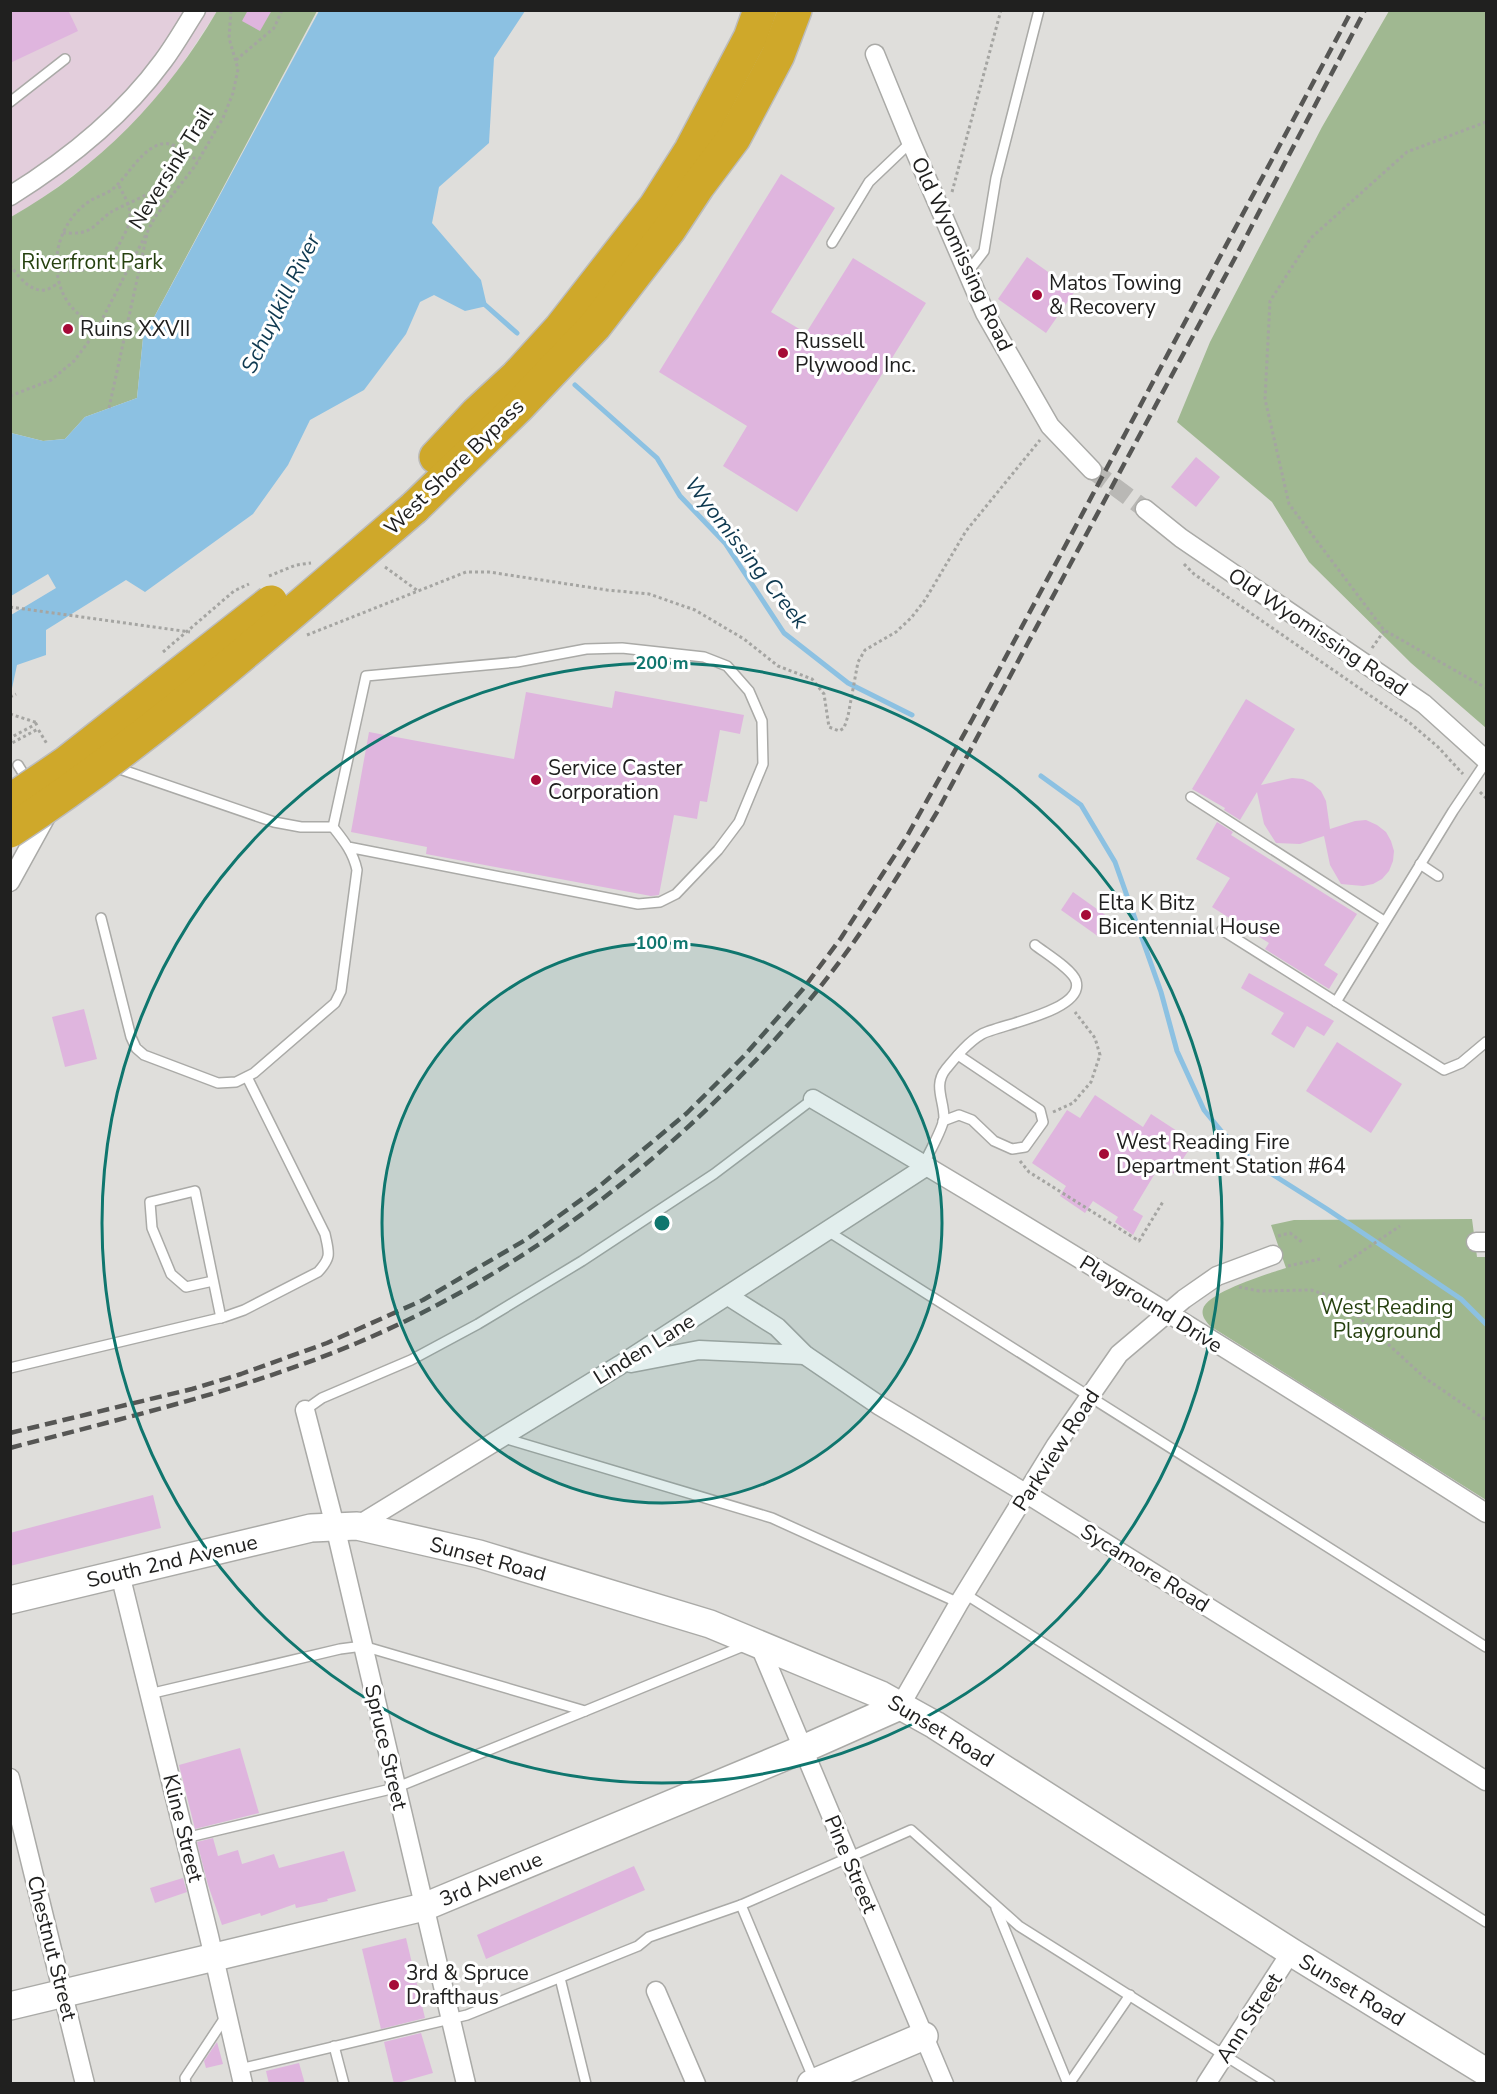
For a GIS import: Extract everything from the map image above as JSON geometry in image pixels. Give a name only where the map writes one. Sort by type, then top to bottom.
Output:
[{"type":"highway","name":"West Shore Bypass","points":[[10,831],[80,784],[199,693],[405,501],[442,452],[477,413],[518,376],[560,329],[655,207],[696,141],[750,38],[760,10]]},
{"type":"highway","name":"West Shore Bypass","points":[[23,797],[305,575],[405,501],[518,408],[595,326],[669,230],[734,138],[778,55],[795,10]]},
{"type":"street","points":[[10,196],[66,159],[113,118],[163,62],[196,10]]},
{"type":"street","name":"Old Wyomissing Road","points":[[875,54],[985,313],[1050,426],[1092,470]]},
{"type":"street","name":"Old Wyomissing Road","points":[[1145,509],[1181,538],[1424,704],[1486,761]]},
{"type":"street","points":[[10,882],[46,808],[69,778]]},
{"type":"street","name":"Playground Drive","points":[[813,1099],[926,1165],[1167,1313],[1486,1513]]},
{"type":"street","name":"Linden Lane","points":[[346,1526],[620,1365],[926,1165]]},
{"type":"street","name":"Parkview Road","points":[[900,1706],[962,1598],[1056,1445],[1119,1354],[1167,1313],[1216,1276],[1281,1260]]},
{"type":"street","name":"Sycamore Road","points":[[728,1296],[777,1327],[805,1355],[880,1406],[1027,1494],[1486,1781]]},
{"type":"street","points":[[620,1365],[699,1350],[805,1355]]},
{"type":"street","name":"Spruce Street","points":[[306,1410],[346,1526],[363,1646],[465,2084]]},
{"type":"street","name":"South 2nd Avenue","points":[[10,1600],[312,1528],[346,1526]]},
{"type":"street","name":"Sunset Road","points":[[346,1526],[479,1554],[710,1624],[881,1695],[935,1725],[1291,1952],[1486,2072]]},
{"type":"street","name":"Kline Street","points":[[120,1574],[242,2076]]},
{"type":"street","name":"Pine Street","points":[[756,1643],[944,2084]]},
{"type":"street","name":"3rd Avenue","points":[[10,2006],[424,1907],[803,1749],[900,1706]]},
{"type":"street","name":"Chestnut Street","points":[[10,1778],[85,2084]]},
{"type":"street","name":"Ann Street","points":[[1206,2084],[1291,1952]]},
{"type":"street","points":[[656,1990],[696,2084]]},
{"type":"street","points":[[814,2083],[924,2036]]},
{"type":"lane","points":[[967,273],[984,251],[996,178],[1039,10]]},
{"type":"lane","points":[[10,102],[65,59]]},
{"type":"lane","points":[[832,243],[869,182],[911,142]]},
{"type":"lane","points":[[101,918],[131,1037],[136,1048],[144,1055],[218,1083],[236,1083],[254,1073],[334,1003],[340,991],[357,870],[354,857],[333,827],[366,676],[517,662],[586,649],[622,648],[693,655],[727,666],[748,691],[762,721],[763,764],[739,822],[718,850],[676,894],[660,902],[638,904],[348,847]]},
{"type":"lane","points":[[93,760],[274,822],[301,827],[333,827]]},
{"type":"lane","points":[[1336,1002],[1384,921],[1486,761]]},
{"type":"lane","points":[[18,765],[23,797]]},
{"type":"lane","points":[[1191,797],[1384,921]]},
{"type":"lane","points":[[1420,864],[1438,876]]},
{"type":"lane","points":[[1222,930],[1444,1070],[1461,1063],[1486,1042]]},
{"type":"lane","points":[[926,1165],[943,1121],[939,1086],[944,1071],[972,1040],[984,1033],[1050,1011],[1067,1001],[1076,987],[1076,980],[1068,970],[1035,945]]},
{"type":"lane","points":[[943,1121],[959,1116],[972,1120],[994,1141],[1012,1149],[1025,1147],[1043,1122],[1040,1110],[958,1056]]},
{"type":"lane","points":[[10,1368],[221,1318],[244,1310],[318,1272],[327,1263],[329,1254],[325,1234],[248,1077]]},
{"type":"lane","points":[[306,1410],[322,1398],[411,1360],[478,1324],[582,1261],[714,1174],[813,1099]]},
{"type":"lane","points":[[213,1281],[186,1287],[171,1274],[152,1228],[150,1202],[195,1191],[221,1318]]},
{"type":"lane","points":[[826,1230],[1486,1647]]},
{"type":"lane","points":[[501,1437],[772,1518],[962,1598],[1486,1922]]},
{"type":"lane","points":[[185,1838],[395,1788],[756,1643]]},
{"type":"lane","points":[[149,1694],[363,1646],[585,1711]]},
{"type":"lane","points":[[242,2076],[334,2046],[467,2015],[638,1946],[649,1937],[741,1905],[911,1830],[1019,1926],[1270,2084]]},
{"type":"lane","points":[[741,1905],[814,2083]]},
{"type":"lane","points":[[995,1906],[1069,2084]]},
{"type":"lane","points":[[560,1978],[586,2084]]},
{"type":"lane","points":[[1069,2084],[1130,1995]]},
{"type":"lane","points":[[186,2084],[185,2078],[227,2014]]},
{"type":"lane","points":[[334,2046],[344,2084]]},
{"type":"path","name":"Neversink Trail","points":[[10,396],[51,380],[74,361],[97,329],[155,217],[198,161],[223,118],[238,69],[229,38],[231,10]]},
{"type":"path","points":[[236,60],[274,27],[282,10]]},
{"type":"path","points":[[944,216],[954,187],[1001,10]]},
{"type":"path","points":[[1486,122],[1407,152],[1311,238],[1270,301],[1265,399],[1289,504],[1384,630],[1486,688]]},
{"type":"path","points":[[97,329],[77,313],[67,300],[59,283],[57,250],[71,218],[88,202],[112,190],[148,151],[161,144],[171,144],[198,161]]},
{"type":"path","points":[[63,233],[88,231],[112,211],[156,189],[175,168],[176,155],[171,144]]},
{"type":"path","points":[[57,271],[88,270],[100,265],[111,256],[128,228],[130,216],[128,203],[118,184]]},
{"type":"path","points":[[110,408],[148,230]]},
{"type":"path","points":[[10,265],[30,287],[45,290],[59,283]]},
{"type":"path","points":[[302,637],[466,572],[489,572],[649,594],[695,610],[744,639],[778,666],[812,679],[824,694],[830,727],[839,730],[844,728],[848,716],[858,662],[865,650],[896,632],[918,609],[966,531],[1029,456],[1050,426]]},
{"type":"path","points":[[1181,561],[1194,574],[1410,723],[1438,747],[1472,783]]},
{"type":"path","points":[[10,607],[196,633]]},
{"type":"path","points":[[10,697],[16,694]]},
{"type":"path","points":[[10,714],[38,723],[10,738],[12,742],[38,729],[47,744]]},
{"type":"path","points":[[1040,1110],[1054,1112],[1073,1104],[1091,1082],[1100,1055],[1095,1038],[1067,1001]]},
{"type":"path","points":[[1012,1149],[1029,1172],[1139,1241],[1164,1200]]},
{"type":"path","points":[[1339,1267],[1400,1226]]},
{"type":"path","points":[[1278,1236],[1290,1233],[1302,1242]]},
{"type":"path","points":[[1281,1260],[1320,1259]]},
{"type":"path","points":[[1242,1289],[1311,1290],[1331,1296],[1350,1309],[1425,1378],[1486,1420]]},
{"type":"shaded area","points":[[11,11],[217,11],[177,72],[143,113],[107,149],[35,203],[11,217]]},
{"type":"green space","name":"Riverfront Park","points":[[217,11],[317,11],[143,338],[137,398],[85,417],[65,439],[43,441],[11,433],[11,217],[43,198],[73,176],[128,128],[176,73]]},
{"type":"green space","points":[[1389,11],[1486,11],[1486,728],[1411,663],[1309,562],[1272,502],[1177,422],[1210,342],[1322,127]]},
{"type":"green space","name":"West Reading Playground","points":[[1472,1219],[1477,1257],[1486,1257],[1486,1500],[1210,1326],[1203,1316],[1203,1309],[1215,1296],[1240,1284],[1286,1268],[1271,1225],[1294,1220]]},
{"type":"water","name":"Schuylkill River","points":[[319,11],[525,11],[494,58],[489,143],[439,187],[432,223],[481,280],[487,306],[465,311],[434,295],[420,302],[406,334],[364,390],[310,420],[288,465],[253,514],[145,592],[126,580],[46,630],[46,655],[17,665],[11,693],[11,615],[56,588],[48,574],[11,596],[11,433],[43,441],[65,439],[85,417],[137,398],[143,338]]},
{"type":"building","points":[[10,10],[68,10],[78,31],[10,63]]},
{"type":"building","points":[[248,10],[272,10],[260,31],[242,21]]},
{"type":"building","name":"Russell Plywood Inc.","points":[[781,174],[835,208],[771,312],[806,333],[853,258],[926,303],[797,512],[723,466],[747,426],[659,372]]},
{"type":"building","name":"Matos Towing & Recovery","points":[[1027,257],[1075,291],[1046,333],[998,299]]},
{"type":"building","points":[[1196,457],[1220,477],[1196,507],[1171,487]]},
{"type":"building","name":"Service Caster Corporation","points":[[615,691],[744,715],[740,734],[720,730],[707,802],[700,801],[697,819],[674,815],[659,895],[651,896],[426,854],[427,847],[351,832],[369,732],[514,759],[526,692],[612,708]]},
{"type":"building","points":[[1246,699],[1295,729],[1261,785],[1292,778],[1303,779],[1321,791],[1326,801],[1330,829],[1366,820],[1377,825],[1386,832],[1394,851],[1389,871],[1382,879],[1363,886],[1341,884],[1330,865],[1324,836],[1300,844],[1276,843],[1264,824],[1257,792],[1240,820],[1224,810],[1225,808],[1192,789]]},
{"type":"building","points":[[1217,822],[1233,832],[1231,835],[1357,914],[1324,965],[1338,974],[1329,989],[1265,949],[1269,943],[1212,907],[1230,878],[1196,859]]},
{"type":"building","name":"Elta K Bitz Bicentennial House","points":[[1073,892],[1111,919],[1099,937],[1061,910]]},
{"type":"building","points":[[1249,973],[1334,1021],[1324,1036],[1307,1026],[1294,1048],[1271,1034],[1284,1013],[1241,988]]},
{"type":"building","points":[[84,1009],[97,1059],[65,1067],[52,1017]]},
{"type":"building","points":[[1337,1042],[1402,1084],[1371,1133],[1306,1091]]},
{"type":"building","points":[[1095,1095],[1143,1127],[1151,1114],[1194,1142],[1173,1174],[1160,1165],[1133,1210],[1143,1216],[1133,1235],[1115,1222],[1118,1217],[1093,1201],[1085,1213],[1060,1196],[1066,1186],[1032,1163],[1067,1110],[1080,1118]]},
{"type":"building","points":[[153,1495],[161,1528],[10,1566],[10,1533]]},
{"type":"building","points":[[240,1748],[259,1813],[195,1829],[179,1765]]},
{"type":"building","points":[[213,1838],[218,1856],[238,1850],[242,1864],[274,1854],[279,1868],[344,1851],[356,1891],[327,1899],[328,1901],[296,1908],[295,1904],[261,1916],[260,1913],[222,1925],[208,1885],[197,1842]]},
{"type":"building","points":[[634,1866],[645,1890],[486,1959],[477,1935]]},
{"type":"building","points":[[183,1878],[187,1892],[155,1903],[150,1888]]},
{"type":"building","name":"3rd & Spruce Drafthaus","points":[[406,1938],[425,2018],[381,2029],[362,1949]]},
{"type":"building","points":[[421,2033],[433,2073],[394,2084],[384,2042]]},
{"type":"building","points":[[217,2042],[223,2064],[206,2068],[204,2061]]},
{"type":"building","points":[[299,2063],[305,2084],[269,2084],[266,2071]]},
{"type":"waterway","name":"Wyomissing Creek","points":[[483,303],[517,333]]},
{"type":"waterway","name":"Wyomissing Creek","points":[[575,385],[657,458],[680,496],[725,543],[784,633],[848,683],[912,715]]},
{"type":"waterway","name":"Wyomissing Creek","points":[[1041,776],[1081,805],[1115,862],[1161,992],[1177,1051],[1204,1110],[1222,1132],[1256,1164],[1461,1299],[1486,1324]]},
{"type":"tunnel","points":[[1092,470],[1145,509]]},
{"type":"railway","points":[[10,1433],[192,1389],[241,1374],[327,1343],[423,1300],[527,1239],[596,1189],[687,1113],[744,1056],[803,989],[841,938],[906,838],[972,720],[1352,10]]},
{"type":"railway","points":[[10,1448],[185,1402],[272,1375],[357,1343],[419,1314],[479,1282],[538,1245],[594,1205],[699,1117],[748,1068],[794,1018],[853,944],[937,812],[1236,256],[1365,10]]},
{"type":"place","name":"Matos Towing & Recovery","points":[[1037,295]]},
{"type":"place","name":"Ruins XXVII","points":[[68,329]]},
{"type":"place","name":"Russell Plywood Inc.","points":[[783,353]]},
{"type":"place","name":"Service Caster Corporation","points":[[536,780]]},
{"type":"place","name":"Elta K Bitz Bicentennial House","points":[[1086,915]]},
{"type":"place","name":"West Reading Fire Department Station #64","points":[[1104,1154]]},
{"type":"place","name":"3rd & Spruce Drafthaus","points":[[394,1985]]}]
